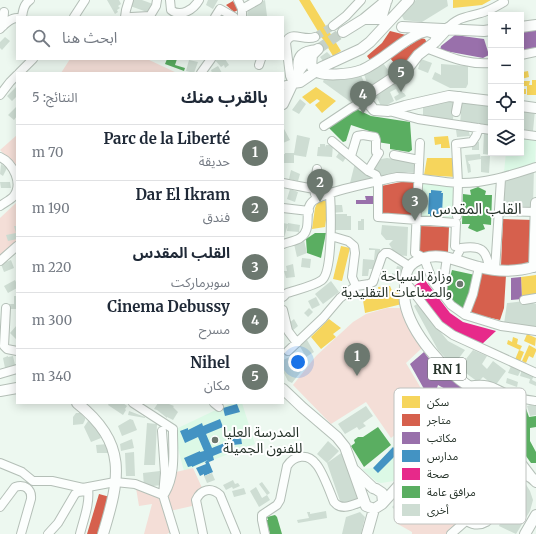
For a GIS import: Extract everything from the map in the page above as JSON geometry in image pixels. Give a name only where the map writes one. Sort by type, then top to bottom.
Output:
[{"type":"main road","points":[[364,19],[381,18],[387,0]]},
{"type":"main road","points":[[343,32],[364,19],[387,0]]},
{"type":"main road","points":[[293,83],[300,82],[315,71],[361,49],[370,42],[409,0]]},
{"type":"main road","points":[[524,27],[536,25]]},
{"type":"main road","points":[[402,27],[488,30]]},
{"type":"main road","points":[[448,28],[436,41],[418,55],[408,68],[367,95],[366,100],[374,110],[388,111],[448,96],[459,96],[488,101]]},
{"type":"main road","points":[[284,102],[298,72],[315,51],[312,67],[315,71],[326,75],[361,70],[417,34],[427,31],[434,33],[436,35],[436,41]]},
{"type":"main road","points":[[524,106],[536,108]]},
{"type":"main road","points":[[409,266],[424,258],[451,258],[487,269],[508,271],[535,267],[536,203]]},
{"type":"main road","name":"RN 1","points":[[409,266],[406,273],[404,302],[413,325],[434,356],[452,374],[471,388]]},
{"type":"main road","points":[[0,391],[16,388]]},
{"type":"main road","points":[[284,390],[337,437],[345,447],[363,500],[366,506],[374,509]]},
{"type":"main road","points":[[78,404],[102,427],[110,442],[116,462],[115,482],[103,534]]},
{"type":"main road","points":[[354,470],[383,496],[383,502]]},
{"type":"main road","points":[[526,470],[534,480]]},
{"type":"main road","points":[[363,500],[367,490],[376,489],[394,483]]},
{"type":"main road","points":[[366,534],[374,509],[379,506],[394,490]]},
{"type":"main road","points":[[525,534],[536,515]]},
{"type":"street","points":[[22,16],[26,3],[30,0]]},
{"type":"street","points":[[75,16],[85,0]]},
{"type":"street","points":[[125,16],[129,0]]},
{"type":"street","points":[[150,16],[158,0]]},
{"type":"street","points":[[170,0],[171,10],[178,13],[191,9],[199,0]]},
{"type":"street","points":[[238,0],[242,13],[258,0]]},
{"type":"street","points":[[333,26],[346,16],[360,0]]},
{"type":"street","points":[[448,28],[452,22],[458,19],[483,13],[504,2]]},
{"type":"street","points":[[216,16],[220,9],[232,16]]},
{"type":"street","points":[[2,27],[4,12]]},
{"type":"street","points":[[2,27],[12,18],[16,18]]},
{"type":"street","points":[[284,86],[293,83],[290,76],[286,43],[287,40],[294,36],[306,39],[315,37]]},
{"type":"street","points":[[426,48],[464,62],[478,64],[488,63]]},
{"type":"street","points":[[524,54],[536,52]]},
{"type":"street","points":[[20,72],[32,60]]},
{"type":"street","points":[[202,72],[210,60]]},
{"type":"street","points":[[0,95],[16,76]]},
{"type":"street","points":[[456,112],[459,96]]},
{"type":"street","points":[[324,126],[366,100]]},
{"type":"street","points":[[416,103],[418,119]]},
{"type":"street","points":[[388,111],[418,119],[488,130]]},
{"type":"street","points":[[456,246],[458,183],[456,144],[472,142],[479,128]]},
{"type":"street","points":[[524,134],[536,136]]},
{"type":"street","points":[[351,156],[358,136],[363,135],[375,137],[376,152],[379,153],[368,171]]},
{"type":"street","points":[[332,141],[368,171],[376,175],[378,181],[378,217],[416,220],[456,219]]},
{"type":"street","points":[[420,143],[420,178],[416,220],[416,253],[424,258],[433,282],[451,304],[465,315],[501,326],[536,330]]},
{"type":"street","points":[[394,155],[420,160]]},
{"type":"street","points":[[0,157],[5,159],[11,166],[15,172],[16,178]]},
{"type":"street","points":[[284,244],[300,238],[303,235],[307,228],[310,205],[315,199],[330,193],[378,181],[397,178],[420,178],[458,183],[501,179],[536,167]]},
{"type":"street","points":[[315,199],[314,189],[317,169]]},
{"type":"street","points":[[465,315],[473,294],[487,269],[498,211],[501,179]]},
{"type":"street","points":[[284,183],[314,189]]},
{"type":"street","points":[[0,206],[13,197],[16,188]]},
{"type":"street","points":[[284,295],[318,282],[325,277],[327,272],[330,236],[330,193]]},
{"type":"street","points":[[284,208],[309,211]]},
{"type":"street","points":[[498,211],[536,212]]},
{"type":"street","points":[[330,236],[348,241],[354,246],[355,253],[352,277],[356,286]]},
{"type":"street","points":[[0,261],[16,247]]},
{"type":"street","points":[[442,293],[451,258],[461,248],[478,248],[482,250],[488,259],[487,269]]},
{"type":"street","points":[[288,351],[323,318],[340,298],[356,286],[373,282],[382,256],[385,253],[389,253],[409,266]]},
{"type":"street","points":[[405,281],[439,325],[453,336],[536,373]]},
{"type":"street","points":[[524,300],[536,298]]},
{"type":"street","points":[[6,308],[4,346],[7,349],[16,351]]},
{"type":"street","points":[[284,314],[288,331],[297,342]]},
{"type":"street","points":[[0,374],[16,369]]},
{"type":"street","points":[[468,386],[479,384],[489,385],[495,388]]},
{"type":"street","points":[[526,399],[536,401]]},
{"type":"street","points":[[134,404],[173,430],[172,477],[164,494]]},
{"type":"street","points":[[162,431],[165,473],[164,494],[175,534]]},
{"type":"street","points":[[265,534],[262,515],[277,505],[280,500],[287,466],[297,457],[306,457],[316,463],[334,502],[338,505],[345,507],[363,500]]},
{"type":"street","points":[[0,463],[22,472],[33,481],[52,481],[88,490]]},
{"type":"street","points":[[48,534],[58,522],[75,494],[81,491],[115,482],[135,484],[164,494]]},
{"type":"street","points":[[0,507],[16,487],[23,486],[29,489],[31,499],[21,534]]},
{"type":"street","points":[[80,534],[88,507],[88,490]]},
{"type":"street","points":[[203,534],[196,500],[201,493],[209,490],[220,495],[236,534]]},
{"type":"street","points":[[450,534],[462,524]]},
{"type":"shaded area","points":[[69,60],[149,60],[175,72],[62,72]]},
{"type":"shaded area","points":[[16,136],[16,168],[14,164],[0,150]]},
{"type":"shaded area","points":[[524,138],[536,139],[535,164],[504,172],[506,156],[524,156]]},
{"type":"shaded area","points":[[423,184],[455,186],[453,218],[422,217]]},
{"type":"shaded area","points":[[16,203],[16,247],[0,260],[0,218]]},
{"type":"shaded area","points":[[387,308],[402,308],[411,330],[422,348],[406,363],[421,388],[394,388],[394,436],[391,438],[366,402],[331,424],[293,385],[316,356],[353,322],[366,314]]},
{"type":"shaded area","name":"المدرسة العليا للفنون الجميلة","points":[[230,404],[242,404],[255,444],[184,471],[175,437],[178,428]]},
{"type":"shaded area","points":[[394,445],[394,481],[381,483],[377,482],[362,469],[373,468],[389,452],[388,450]]},
{"type":"shaded area","points":[[193,468],[203,490],[193,500],[192,506],[170,511],[166,495],[176,472]]},
{"type":"shaded area","points":[[136,488],[161,495],[171,532],[167,534],[144,534],[152,504],[139,506]]},
{"type":"shaded area","points":[[398,524],[456,525],[450,528],[446,534],[412,534],[412,532]]},
{"type":"building: سكن","points":[[299,0],[310,0],[341,51],[333,56]]},
{"type":"building: سكن","points":[[453,0],[491,0],[482,5],[453,8]]},
{"type":"building: سكن","points":[[528,71],[529,77],[524,78],[524,72]]},
{"type":"building: سكن","points":[[532,80],[536,80],[536,95],[527,95],[527,86],[524,86],[524,81],[530,81],[529,85],[532,85]]},
{"type":"building: سكن","points":[[316,87],[336,101],[322,113],[315,105],[320,101],[317,99],[310,104],[302,97]]},
{"type":"building: سكن","points":[[448,136],[450,148],[441,148],[441,144],[435,145],[434,137]]},
{"type":"building: سكن","points":[[427,158],[455,158],[456,177],[424,175]]},
{"type":"building: سكن","points":[[329,199],[325,227],[312,229],[315,208],[318,201]]},
{"type":"building: سكن","points":[[341,246],[350,248],[342,281],[333,279]]},
{"type":"building: سكن","points":[[536,275],[536,298],[522,299],[521,277]]},
{"type":"building: سكن","points":[[390,286],[392,291],[403,290],[402,304],[365,313],[362,294],[379,292],[378,287]]},
{"type":"building: سكن","points":[[329,319],[341,328],[333,334],[336,337],[321,349],[311,337]]},
{"type":"building: سكن","points":[[527,334],[536,338],[535,346],[524,341]]},
{"type":"building: سكن","points":[[513,337],[518,339],[517,344],[522,346],[520,350],[507,344],[508,340],[512,342]]},
{"type":"building: سكن","points":[[529,345],[536,349],[536,351],[533,358],[529,356],[526,363],[522,361]]},
{"type":"building: سكن","points":[[519,350],[524,352],[519,364],[514,362]]},
{"type":"building: متاجر","points":[[233,1],[238,10],[234,12],[226,5]]},
{"type":"building: متاجر","points":[[390,31],[410,36],[372,63],[367,56],[382,43]]},
{"type":"building: متاجر","points":[[421,38],[425,39],[427,43],[400,70],[390,58]]},
{"type":"building: متاجر","points":[[411,180],[415,183],[414,212],[410,216],[380,214],[381,186]]},
{"type":"building: متاجر","points":[[503,219],[534,220],[530,266],[501,266]]},
{"type":"building: متاجر","points":[[418,226],[449,227],[448,252],[445,254],[419,255]]},
{"type":"building: متاجر","points":[[482,273],[506,275],[504,308],[500,320],[473,314],[471,311]]},
{"type":"building: متاجر","points":[[99,494],[110,497],[100,534],[87,534]]},
{"type":"building: مكاتب","points":[[536,29],[536,49],[524,52],[524,32]]},
{"type":"building: مكاتب","points":[[455,35],[484,39],[488,56],[483,58],[440,50],[441,46]]},
{"type":"building: مكاتب","points":[[365,196],[375,196],[375,204],[356,204],[356,200],[366,200]]},
{"type":"building: مكاتب","points":[[521,277],[522,299],[511,300],[511,278]]},
{"type":"building: مكاتب","points":[[424,352],[436,368],[462,388],[443,388],[438,385],[437,388],[423,388],[410,364]]},
{"type":"building: مدارس","points":[[431,190],[442,191],[441,193],[443,193],[441,217],[430,217],[430,214],[428,214],[429,193],[431,193]]},
{"type":"building: مدارس","points":[[237,404],[240,412],[225,416],[223,408]]},
{"type":"building: مدارس","points":[[220,419],[223,427],[206,434],[212,448],[227,442],[230,449],[213,456],[214,460],[209,462],[208,460],[192,467],[188,467],[184,458],[200,451],[204,451],[198,437],[185,443],[180,431],[188,428],[188,430],[202,423],[203,426]]},
{"type":"building: مدارس","points":[[240,431],[242,444],[233,445],[231,436],[234,436],[233,433]]},
{"type":"building: مدارس","points":[[393,447],[394,448],[394,457],[378,473],[373,468]]},
{"type":"building: مدارس","points":[[208,460],[213,472],[200,476],[196,468],[206,464],[205,462]]},
{"type":"building: صحة","points":[[424,279],[450,313],[463,322],[496,331],[481,345],[444,326],[414,286]]},
{"type":"building: مرافق عامة","points":[[167,60],[177,60],[175,65],[185,68],[184,71],[165,64]]},
{"type":"building: مرافق عامة","points":[[354,108],[371,116],[410,122],[412,150],[409,152],[390,149],[390,144],[377,142],[378,134],[351,125],[346,141],[343,142],[329,128]]},
{"type":"building: مرافق عامة","points":[[478,187],[486,191],[485,195],[492,195],[491,225],[483,224],[485,229],[477,232],[468,228],[470,224],[462,224],[463,194],[471,195],[470,190]]},
{"type":"building: مرافق عامة","points":[[315,233],[326,233],[321,258],[307,253],[306,239]]},
{"type":"building: مرافق عامة","name":"وزارة السياحة والصناعات التقليدية","points":[[452,270],[475,275],[464,311],[454,306],[446,293]]},
{"type":"building: مرافق عامة","points":[[526,408],[529,417],[536,416],[536,427],[530,428],[530,441],[536,452],[536,463],[531,463],[526,456]]},
{"type":"building: مرافق عامة","points":[[378,427],[391,445],[364,467],[351,446],[355,443],[354,440],[358,437],[363,437]]},
{"type":"building: مرافق عامة","points":[[275,515],[282,534],[270,534],[266,520],[268,520],[267,517]]},
{"type":"building: أخرى","points":[[107,0],[119,0],[121,4],[118,6],[120,8],[117,10],[118,12],[115,14]]},
{"type":"building: أخرى","points":[[132,0],[142,0],[153,4],[150,13],[130,6]]},
{"type":"building: أخرى","points":[[208,0],[218,0],[213,9],[206,5]]},
{"type":"building: أخرى","points":[[265,0],[267,16],[247,16],[248,7]]},
{"type":"building: أخرى","points":[[416,0],[447,0],[448,6],[422,22],[404,20],[402,16],[410,4]]},
{"type":"building: أخرى","points":[[5,37],[10,41],[2,50],[0,48],[0,42]]},
{"type":"building: أخرى","points":[[327,52],[331,56],[323,61],[320,57]]},
{"type":"building: أخرى","points":[[421,59],[432,63],[428,73],[418,69]]},
{"type":"building: أخرى","points":[[189,60],[198,62],[194,72],[186,71]]},
{"type":"building: أخرى","points":[[215,60],[226,60],[229,65],[225,68],[224,65],[221,67]]},
{"type":"building: أخرى","points":[[383,63],[391,74],[372,86],[367,83],[364,74]]},
{"type":"building: أخرى","points":[[441,64],[468,66],[468,84],[466,88],[450,88],[432,79],[435,72],[441,75]]},
{"type":"building: أخرى","points":[[218,66],[221,72],[212,72],[211,70]]},
{"type":"building: أخرى","points":[[361,75],[368,92],[352,103],[323,82],[324,79]]},
{"type":"building: أخرى","points":[[396,81],[406,96],[396,101],[394,97],[399,94],[396,89],[390,92],[394,101],[382,108],[377,98],[371,101],[368,96]]},
{"type":"building: أخرى","points":[[16,87],[16,97],[12,101],[7,96]]},
{"type":"building: أخرى","points":[[300,99],[306,104],[299,114],[292,110]]},
{"type":"building: أخرى","points":[[451,99],[455,101],[453,119],[451,121],[423,118],[423,106]]},
{"type":"building: أخرى","points":[[462,101],[488,105],[488,127],[460,124]]},
{"type":"building: أخرى","points":[[16,107],[16,117],[14,120],[8,115]]},
{"type":"building: أخرى","points":[[524,109],[535,110],[533,131],[524,130]]},
{"type":"building: أخرى","points":[[472,128],[472,132],[469,132],[470,136],[457,137],[456,130]]},
{"type":"building: أخرى","points":[[284,129],[290,140],[284,143]]},
{"type":"building: أخرى","points":[[484,133],[488,133],[488,154],[483,154]]},
{"type":"building: أخرى","points":[[297,135],[310,138],[306,157],[294,155],[294,163],[284,163],[285,153],[294,153]]},
{"type":"building: أخرى","points":[[472,142],[479,142],[479,150],[472,150]]},
{"type":"building: أخرى","points":[[320,144],[325,144],[325,147],[326,145],[333,145],[332,157],[317,156],[318,147],[320,147]]},
{"type":"building: أخرى","points":[[340,151],[347,156],[343,162],[336,157]]},
{"type":"building: أخرى","points":[[480,154],[481,159],[468,161],[471,172],[468,173],[465,155]]},
{"type":"building: أخرى","points":[[481,156],[490,156],[489,173],[481,172]]},
{"type":"building: أخرى","points":[[387,158],[418,163],[417,173],[408,172],[382,176],[374,170],[374,167],[381,159]]},
{"type":"building: أخرى","points":[[355,163],[373,178],[373,180],[349,187]]},
{"type":"building: أخرى","points":[[1,164],[7,168],[3,176],[0,174]]},
{"type":"building: أخرى","points":[[534,168],[533,205],[531,207],[503,206],[505,179]]},
{"type":"building: أخرى","points":[[291,170],[300,174],[298,181],[289,179]]},
{"type":"building: أخرى","points":[[0,182],[10,182],[11,188],[1,188]]},
{"type":"building: أخرى","points":[[290,189],[298,192],[295,202],[287,199]]},
{"type":"building: أخرى","points":[[332,205],[342,205],[343,212],[331,213]]},
{"type":"building: أخرى","points":[[335,214],[347,214],[347,216],[351,216],[351,230],[335,230]]},
{"type":"building: أخرى","points":[[361,219],[364,219],[364,230],[358,230],[358,221],[361,221]]},
{"type":"building: أخرى","points":[[284,223],[288,224],[284,238]]},
{"type":"building: أخرى","points":[[288,223],[300,225],[299,232],[287,231]]},
{"type":"building: أخرى","points":[[382,225],[408,227],[407,256],[396,255],[389,244],[393,240],[386,240],[381,234]]},
{"type":"building: أخرى","points":[[16,233],[16,239],[8,241],[6,235]]},
{"type":"building: أخرى","points":[[304,240],[307,253],[297,257],[294,244]]},
{"type":"building: أخرى","points":[[369,248],[380,249],[380,261],[376,260],[375,269],[369,269],[368,276],[362,276],[363,259],[374,260],[375,250],[369,250]]},
{"type":"building: أخرى","points":[[302,258],[311,259],[310,268],[301,267]]},
{"type":"building: أخرى","points":[[11,260],[14,268],[4,272],[1,264]]},
{"type":"building: أخرى","points":[[293,264],[295,277],[286,278],[284,271],[287,271],[286,266]]},
{"type":"building: أخرى","points":[[397,266],[402,267],[400,277],[392,275],[392,273],[395,274]]},
{"type":"building: أخرى","points":[[15,280],[16,282],[16,289],[8,293],[4,286]]},
{"type":"building: أخرى","points":[[331,281],[339,292],[323,304],[315,294]]},
{"type":"building: أخرى","points":[[14,296],[16,296],[16,309],[9,309],[9,304],[14,304]]},
{"type":"building: أخرى","points":[[316,297],[320,305],[312,309],[308,301]]},
{"type":"building: أخرى","points":[[525,301],[536,304],[536,326],[515,326],[504,324],[507,303]]},
{"type":"building: أخرى","points":[[417,304],[448,341],[465,350],[453,366],[438,350],[414,306]]},
{"type":"building: أخرى","points":[[309,308],[313,312],[308,317],[304,313]]},
{"type":"building: أخرى","points":[[294,319],[298,326],[292,331],[287,325]]},
{"type":"building: أخرى","points":[[16,326],[16,339],[10,333]]},
{"type":"building: أخرى","points":[[307,340],[314,352],[306,357],[299,345]]},
{"type":"building: أخرى","points":[[473,350],[487,356],[482,364],[487,369],[493,361],[506,371],[495,386],[483,377],[478,382],[459,368]]},
{"type":"building: أخرى","points":[[299,353],[307,364],[292,383],[288,381],[284,373],[284,360]]},
{"type":"building: أخرى","points":[[13,356],[15,365],[5,368],[3,358]]},
{"type":"building: أخرى","points":[[511,366],[521,370],[518,376],[508,373]]},
{"type":"building: أخرى","points":[[522,369],[535,373],[532,380],[536,382],[536,386],[529,383],[530,379],[520,376]]},
{"type":"building: أخرى","points":[[507,378],[518,382],[517,387],[506,383]]},
{"type":"building: أخرى","points":[[536,403],[536,415],[530,416],[527,406]]},
{"type":"building: أخرى","points":[[124,404],[127,406],[123,415],[108,405]]},
{"type":"building: أخرى","points":[[157,404],[169,404],[174,406],[173,407],[178,412],[173,420],[167,418],[154,409]]},
{"type":"building: أخرى","points":[[366,406],[373,416],[363,423],[366,426],[359,430],[357,427],[345,434],[338,424]]},
{"type":"building: أخرى","points":[[129,411],[145,417],[145,418],[128,415]]},
{"type":"building: أخرى","points":[[76,413],[80,413],[85,418],[83,424],[73,425],[73,417]]},
{"type":"building: أخرى","points":[[90,418],[98,430],[101,438],[91,442],[84,427]]},
{"type":"building: أخرى","points":[[130,419],[133,420],[137,430],[122,436],[118,426]]},
{"type":"building: أخرى","points":[[147,423],[157,424],[155,465],[144,465]]},
{"type":"building: أخرى","points":[[132,439],[134,448],[121,451],[120,444]]},
{"type":"building: أخرى","points":[[328,441],[339,451],[327,463],[317,454]]},
{"type":"building: أخرى","points":[[108,444],[109,453],[97,453],[96,445]]},
{"type":"building: أخرى","points":[[344,451],[360,498],[358,501],[341,504],[327,463]]},
{"type":"building: أخرى","points":[[134,452],[135,476],[126,476],[125,453]]},
{"type":"building: أخرى","points":[[160,471],[162,485],[144,487],[143,473]]},
{"type":"building: أخرى","points":[[212,473],[215,480],[207,483],[204,476]]},
{"type":"building: أخرى","points":[[233,480],[235,484],[238,483],[240,486],[233,489],[232,487],[226,490],[223,485]]},
{"type":"building: أخرى","points":[[262,482],[270,493],[267,495],[259,484]]},
{"type":"building: أخرى","points":[[526,485],[533,500],[530,511],[526,518]]},
{"type":"building: أخرى","points":[[256,487],[262,498],[267,495],[270,500],[259,507],[250,491]]},
{"type":"building: أخرى","points":[[244,488],[246,494],[234,497],[232,491]]},
{"type":"building: أخرى","points":[[326,511],[327,518],[298,523],[297,520],[309,518],[307,512],[310,512],[310,514]]},
{"type":"building: أخرى","points":[[360,512],[365,517],[361,534],[342,534],[346,517]]},
{"type":"building: أخرى","points":[[500,524],[522,524],[516,534],[499,526]]},
{"type":"tunnel","points":[[315,37],[333,26]]},
{"type":"tunnel","points":[[318,49],[343,32]]},
{"type":"place","name":"Nihel","points":[[401,92]]},
{"type":"place","name":"Cinema Debussy","points":[[363,114]]},
{"type":"place","name":"Dar El Ikram","points":[[320,202]]},
{"type":"place","name":"القلب المقدس","points":[[415,221]]},
{"type":"place","name":"وزارة السياحة والصناعات التقليدية","points":[[460,284]]},
{"type":"place","name":"Parc de la Liberté","points":[[357,376]]},
{"type":"place","name":"المدرسة العليا للفنون الجميلة","points":[[215,440]]},
{"type":"district","name":"القلب المقدس","points":[[477,208]]}]
